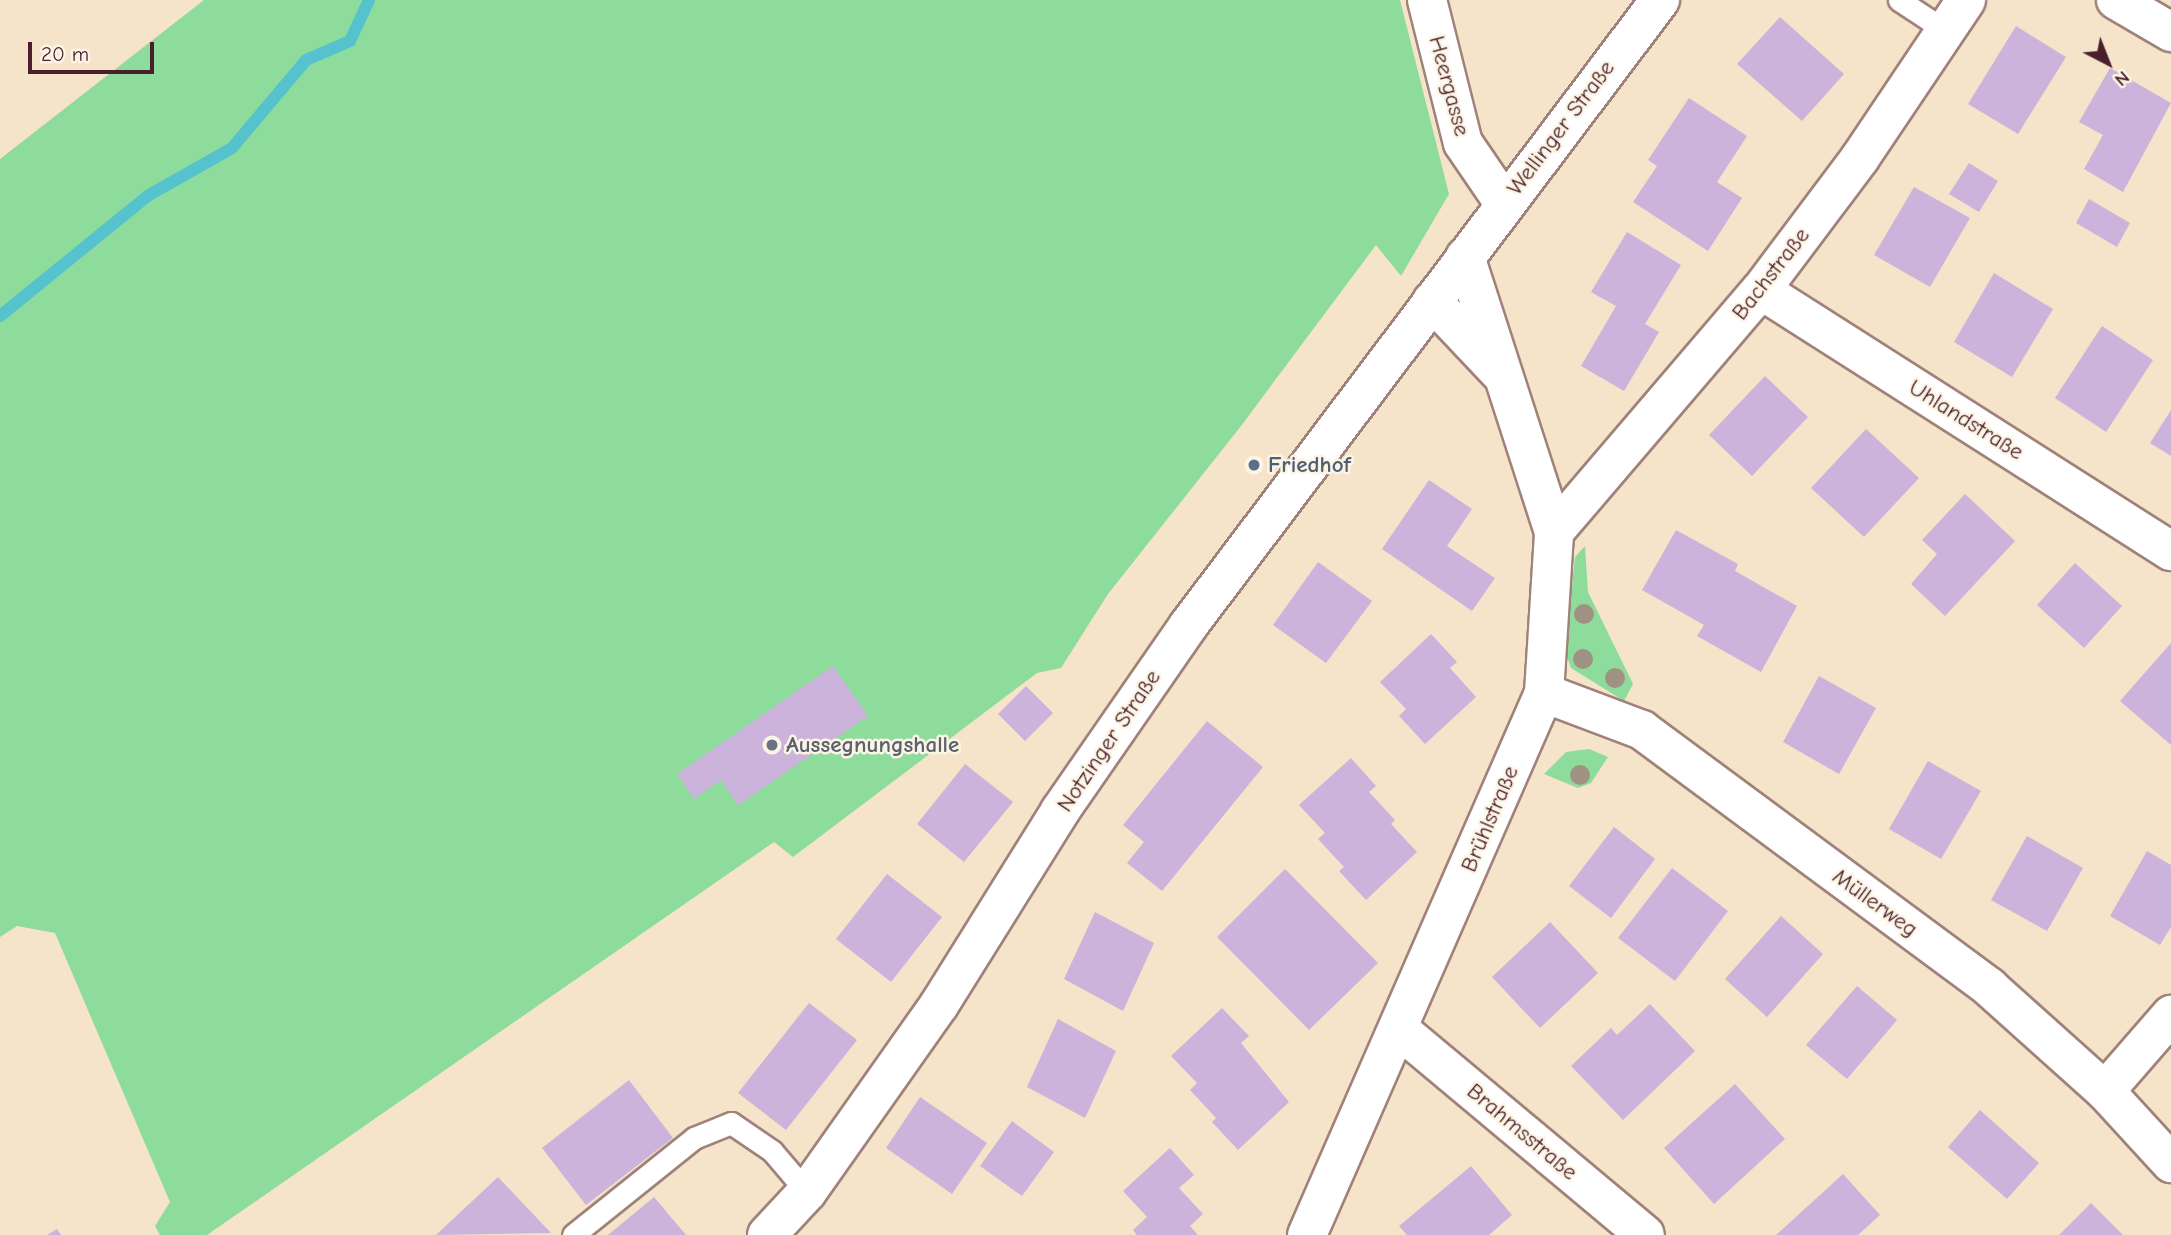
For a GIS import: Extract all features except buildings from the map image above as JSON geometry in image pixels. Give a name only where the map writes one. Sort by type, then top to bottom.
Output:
[{"type":"street","name":"Heergasse","points":[[1427,0],[1463,143],[1504,203]]},
{"type":"street","name":"Wellinger Straße","points":[[1465,257],[1660,0]]},
{"type":"street","name":"Bachstraße","points":[[1554,532],[1760,290],[1860,158],[1966,0]]},
{"type":"street","points":[[2116,0],[2171,32]]},
{"type":"street","name":"Notzinger Straße","points":[[767,1235],[807,1192],[939,1005],[1060,811],[1188,626],[1465,257]]},
{"type":"street","name":"Brühlstraße","points":[[1307,1235],[1400,1030],[1544,693],[1554,532],[1509,382],[1465,257]]},
{"type":"street","name":"Uhlandstraße","points":[[1760,290],[2171,551]]},
{"type":"street","name":"Brühlstraße","points":[[1432,300],[1509,382]]},
{"type":"street","name":"Müllerweg","points":[[1544,693],[1642,730],[1989,987],[2105,1091],[2171,1163]]},
{"type":"street","points":[[2105,1091],[2171,1015]]},
{"type":"street","name":"Brahmsstraße","points":[[1400,1030],[1645,1235]]},
{"type":"lane","points":[[1899,0],[1945,31]]},
{"type":"lane","points":[[573,1235],[694,1138],[731,1123],[772,1151],[807,1192]]},
{"type":"green space","points":[[204,0],[1400,0],[1449,194],[1401,276],[1376,245],[1241,426],[1108,594],[1061,668],[1037,673],[793,857],[774,842],[207,1235],[160,1235],[155,1226],[170,1202],[55,933],[17,926],[0,937],[0,159]]},
{"type":"green space","points":[[1585,546],[1588,592],[1633,684],[1624,701],[1571,668],[1565,651],[1575,557]]},
{"type":"green space","points":[[1589,749],[1608,757],[1591,783],[1578,788],[1544,774],[1566,752]]},
{"type":"waterway","points":[[0,316],[149,195],[232,148],[306,60],[350,41],[369,0]]},
{"type":"place","name":"Friedhof","points":[[1254,465]]},
{"type":"place","name":"Aussegnungshalle","points":[[772,745]]}]
